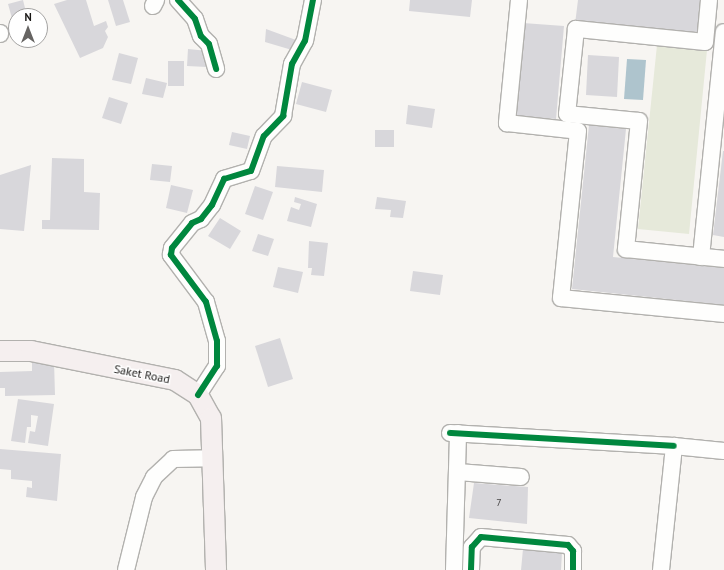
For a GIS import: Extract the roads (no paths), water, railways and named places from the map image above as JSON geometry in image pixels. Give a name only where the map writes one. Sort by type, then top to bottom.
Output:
[{"type":"main road","name":"Saket Road","points":[[0,351],[31,351],[175,380],[198,395],[211,418],[216,570]]},
{"type":"street","points":[[178,0],[195,19],[201,36],[209,44],[216,69]]},
{"type":"street","points":[[198,395],[217,366],[217,341],[206,302],[171,255],[172,248],[192,223],[201,219],[212,205],[224,179],[251,171],[264,136],[283,116],[292,64],[305,41],[313,0]]},
{"type":"street","points":[[519,0],[507,123],[578,131],[561,298],[724,314]]},
{"type":"street","points":[[709,0],[705,42],[576,29],[567,114],[639,122],[626,249],[724,259]]},
{"type":"street","points":[[701,257],[723,59],[724,32]]},
{"type":"street","points":[[454,570],[458,472],[454,433],[674,446],[724,451]]},
{"type":"street","points":[[661,570],[674,446]]},
{"type":"street","points":[[126,570],[144,497],[154,477],[164,464],[173,459],[212,458]]},
{"type":"street","points":[[458,472],[521,477]]},
{"type":"street","points":[[471,570],[472,548],[481,537],[568,545],[573,551],[573,570]]},
{"type":"water","points":[[627,59],[646,60],[643,100],[624,99]]}]
